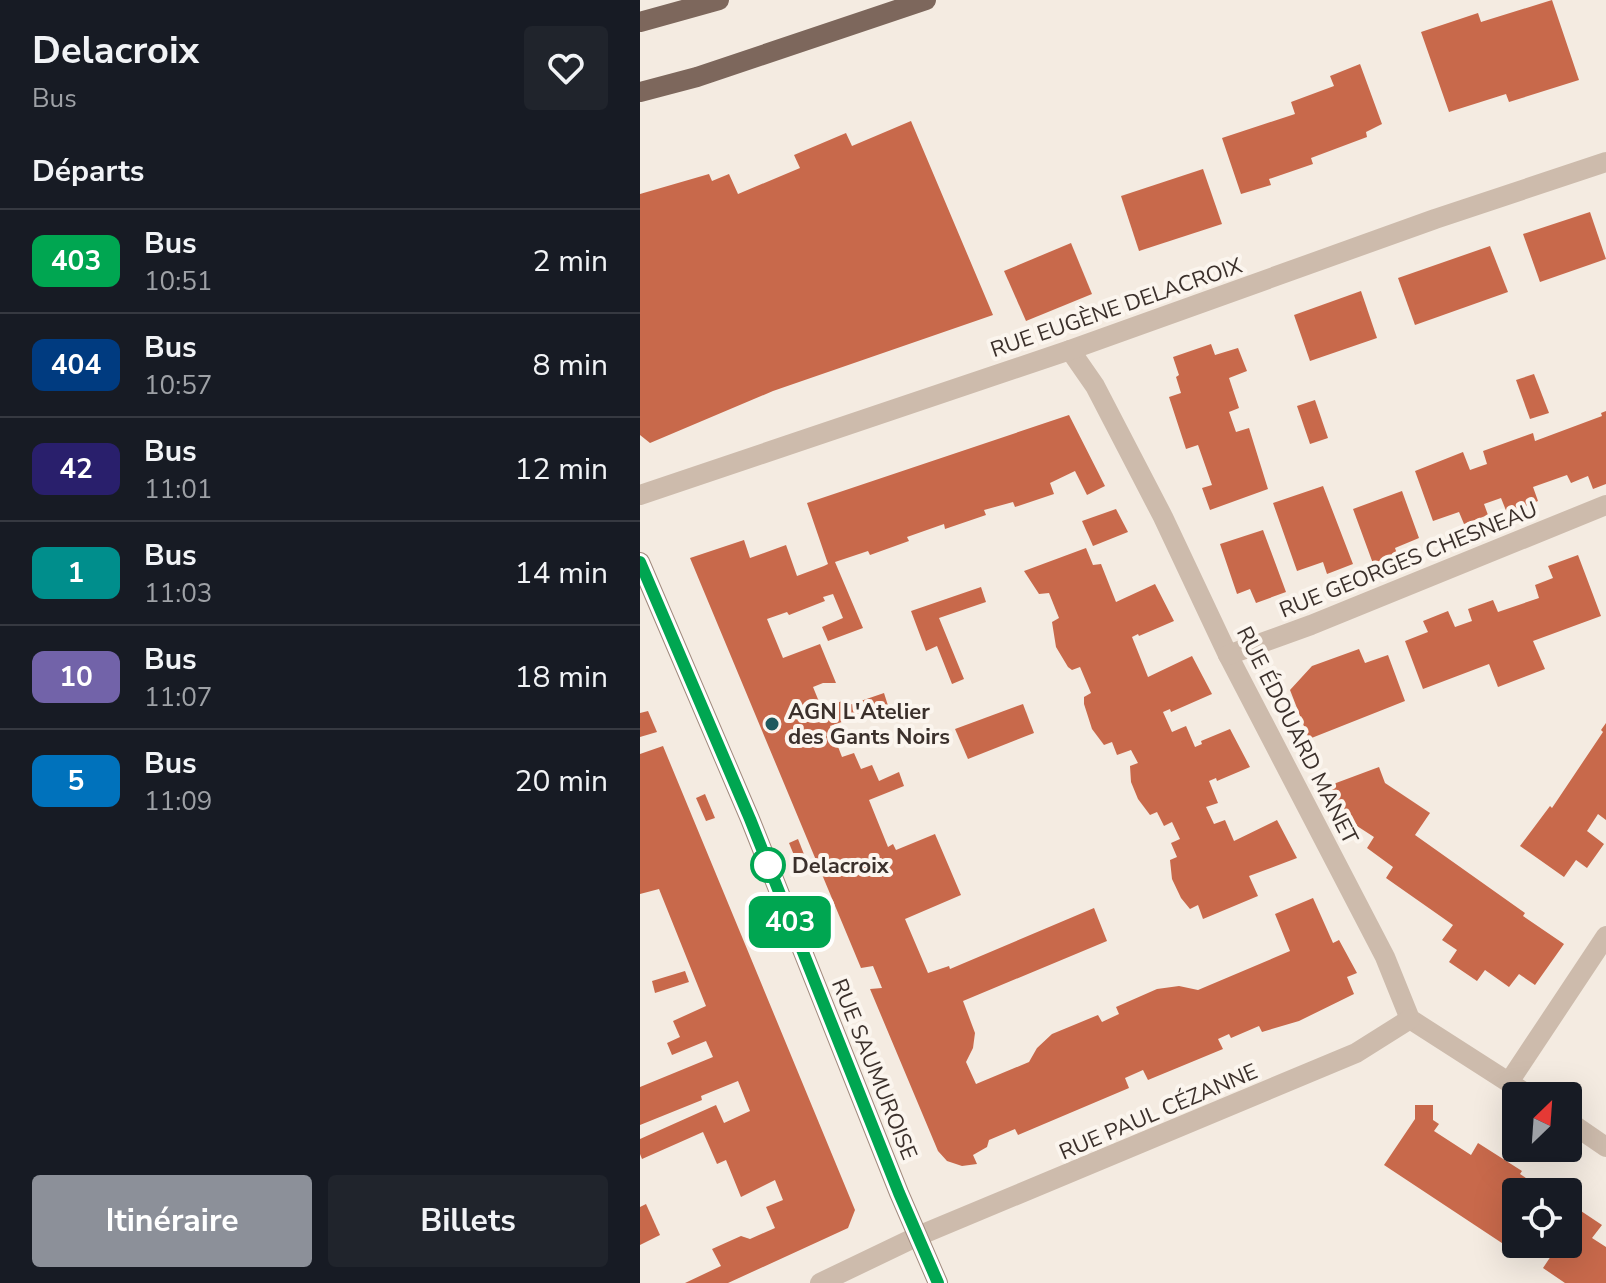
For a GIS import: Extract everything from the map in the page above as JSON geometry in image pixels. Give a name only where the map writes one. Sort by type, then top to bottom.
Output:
[{"type":"main road","points":[[640,22],[719,0]]},
{"type":"main road","points":[[640,92],[697,77],[926,0]]},
{"type":"main road","name":"RUE SAUMUROISE","points":[[640,562],[750,819],[938,1283]]},
{"type":"street","name":"RUE EUGÈNE DELACROIX","points":[[640,495],[1070,350],[1435,219],[1606,162]]},
{"type":"street","name":"RUE ÉDOUARD MANET","points":[[1070,350],[1095,386],[1156,504],[1228,655],[1385,957],[1410,1019]]},
{"type":"street","name":"RUE GEORGES CHESNEAU","points":[[1228,655],[1311,625],[1606,505]]},
{"type":"street","points":[[1410,1019],[1509,1082],[1606,936]]},
{"type":"street","name":"RUE PAUL CÉZANNE","points":[[820,1283],[918,1236],[1356,1053],[1410,1019]]},
{"type":"street","points":[[1582,1131],[1606,1147]]},
{"type":"building","points":[[1552,0],[1579,80],[1509,102],[1506,94],[1449,112],[1421,32],[1478,13],[1481,22]]},
{"type":"building","points":[[1360,64],[1382,124],[1366,132],[1367,137],[1311,158],[1313,164],[1269,179],[1271,185],[1241,194],[1222,138],[1295,114],[1291,102],[1334,86],[1330,76]]},
{"type":"building","points":[[911,121],[993,315],[773,391],[650,443],[640,435],[640,194],[709,174],[712,181],[729,174],[738,194],[800,168],[794,155],[846,133],[852,146]]},
{"type":"building","points":[[1203,169],[1222,224],[1139,251],[1121,196]]},
{"type":"building","points":[[1590,212],[1606,259],[1540,282],[1523,234]]},
{"type":"building","points":[[1071,243],[1092,294],[1026,321],[1004,271]]},
{"type":"building","points":[[1490,246],[1508,292],[1415,325],[1398,278]]},
{"type":"building","points":[[1361,291],[1377,338],[1310,361],[1294,315]]},
{"type":"building","points":[[1211,344],[1215,355],[1238,348],[1247,371],[1229,378],[1239,408],[1229,412],[1236,432],[1249,428],[1268,489],[1210,510],[1202,488],[1212,485],[1198,445],[1186,449],[1169,397],[1181,393],[1173,357]]},
{"type":"building","points":[[1534,374],[1549,413],[1530,419],[1516,380]]},
{"type":"building","points":[[1315,400],[1328,438],[1310,444],[1297,406]]},
{"type":"building","points":[[1606,411],[1606,484],[1593,489],[1588,476],[1571,483],[1567,475],[1533,487],[1538,501],[1507,513],[1501,498],[1484,504],[1488,515],[1464,524],[1459,512],[1433,521],[1415,471],[1463,452],[1470,470],[1487,464],[1483,451],[1533,433],[1535,441],[1602,416],[1601,413]]},
{"type":"building","points":[[1069,415],[1105,486],[1087,495],[1075,471],[1050,483],[1054,494],[1015,507],[1013,502],[984,510],[986,515],[945,529],[944,524],[870,555],[868,551],[835,562],[863,628],[828,641],[822,627],[843,618],[833,594],[823,597],[825,601],[789,615],[787,612],[767,619],[783,658],[820,644],[836,683],[813,687],[822,709],[847,699],[849,705],[884,693],[891,715],[878,721],[874,711],[830,726],[842,757],[854,753],[861,769],[872,765],[879,781],[899,772],[904,786],[869,800],[888,847],[893,844],[896,850],[935,834],[961,895],[905,919],[928,973],[949,966],[950,969],[1094,908],[1107,941],[963,1001],[975,1033],[973,1048],[966,1062],[976,1084],[1029,1062],[1037,1048],[1052,1034],[1098,1015],[1102,1022],[1119,1014],[1116,1007],[1157,989],[1179,986],[1198,990],[1290,951],[1275,914],[1313,898],[1333,943],[1339,940],[1357,973],[1347,977],[1354,994],[1299,1021],[1262,1032],[1259,1026],[1231,1038],[1229,1034],[1218,1039],[1223,1049],[1148,1080],[1143,1070],[1125,1078],[1129,1088],[1018,1135],[1015,1129],[989,1140],[987,1147],[973,1155],[977,1164],[962,1166],[947,1161],[938,1151],[870,989],[882,988],[873,966],[861,968],[690,558],[744,540],[750,558],[786,545],[797,576],[824,566],[828,564],[807,503]]},
{"type":"building","points":[[1323,486],[1353,564],[1327,574],[1323,562],[1297,571],[1273,503]]},
{"type":"building","points":[[1402,491],[1419,538],[1395,548],[1399,560],[1375,569],[1353,509]]},
{"type":"building","points":[[1116,509],[1128,532],[1093,546],[1082,521]]},
{"type":"building","points":[[1263,530],[1286,592],[1256,603],[1250,589],[1237,594],[1220,544]]},
{"type":"building","points":[[1086,548],[1093,565],[1101,564],[1116,602],[1155,584],[1174,621],[1132,637],[1148,677],[1192,656],[1212,694],[1171,712],[1170,709],[1163,712],[1172,732],[1186,726],[1195,747],[1202,744],[1201,741],[1230,729],[1250,767],[1217,781],[1216,778],[1209,781],[1218,803],[1206,807],[1214,824],[1225,820],[1234,841],[1277,820],[1297,858],[1249,876],[1258,896],[1203,919],[1198,905],[1190,909],[1172,879],[1170,860],[1177,857],[1171,843],[1180,839],[1172,822],[1164,826],[1157,812],[1150,815],[1138,799],[1131,782],[1130,766],[1138,763],[1131,750],[1117,755],[1112,742],[1104,745],[1092,729],[1084,704],[1084,697],[1091,693],[1080,667],[1072,670],[1068,667],[1056,647],[1052,622],[1059,618],[1049,593],[1039,594],[1024,571]]},
{"type":"building","points":[[1578,555],[1601,616],[1533,641],[1545,669],[1498,687],[1489,664],[1423,689],[1405,641],[1428,632],[1423,621],[1448,611],[1455,627],[1472,621],[1468,609],[1493,600],[1498,612],[1539,598],[1535,585],[1553,578],[1548,566]]},
{"type":"building","points":[[981,587],[986,602],[939,618],[964,679],[952,684],[937,646],[926,651],[911,611]]},
{"type":"building","points":[[1359,649],[1365,663],[1388,655],[1405,701],[1309,739],[1290,690],[1312,666]]},
{"type":"building","points":[[1023,704],[1034,733],[968,759],[955,729]]},
{"type":"building","points":[[648,711],[657,732],[640,737],[640,713]]},
{"type":"building","points":[[1606,723],[1606,820],[1598,814],[1587,831],[1604,844],[1587,868],[1576,860],[1564,877],[1520,846],[1550,806],[1552,808]]},
{"type":"building","points":[[663,746],[855,1210],[848,1228],[728,1283],[685,1283],[721,1266],[712,1249],[741,1236],[750,1239],[775,1228],[766,1207],[783,1200],[775,1180],[741,1197],[726,1160],[717,1164],[703,1132],[642,1159],[640,1154],[640,1139],[716,1105],[724,1123],[750,1111],[738,1081],[701,1096],[702,1100],[640,1125],[640,1087],[713,1057],[706,1041],[672,1055],[667,1043],[680,1037],[673,1021],[706,1006],[659,889],[640,894],[640,754]]},
{"type":"building","points":[[1379,767],[1385,783],[1430,813],[1415,835],[1564,944],[1535,985],[1519,974],[1509,987],[1485,970],[1477,981],[1449,962],[1457,950],[1442,940],[1453,925],[1386,878],[1393,867],[1367,848],[1374,837],[1357,826],[1350,830],[1328,786]]},
{"type":"building","points":[[705,794],[715,818],[706,821],[696,798]]},
{"type":"building","points":[[798,839],[807,862],[798,865],[789,843]]},
{"type":"building","points":[[685,971],[689,982],[655,993],[652,981]]},
{"type":"building","points":[[1415,1105],[1433,1105],[1433,1120],[1439,1124],[1434,1131],[1471,1155],[1478,1143],[1502,1158],[1502,1162],[1508,1162],[1522,1171],[1520,1174],[1526,1178],[1502,1178],[1502,1243],[1384,1165],[1415,1119]]},
{"type":"building","points":[[646,1204],[660,1235],[640,1245],[640,1207]]},
{"type":"building","points":[[1582,1212],[1602,1225],[1592,1238],[1606,1247],[1606,1283],[1565,1283],[1543,1268],[1550,1258],[1582,1258]]},
{"type":"bus line","name":"403","points":[[640,562],[750,819],[938,1283]]},
{"type":"place","name":"AGN L'Atelier des Gants Noirs","points":[[772,724]]},
{"type":"place","name":"Delacroix","points":[[768,865]]}]
